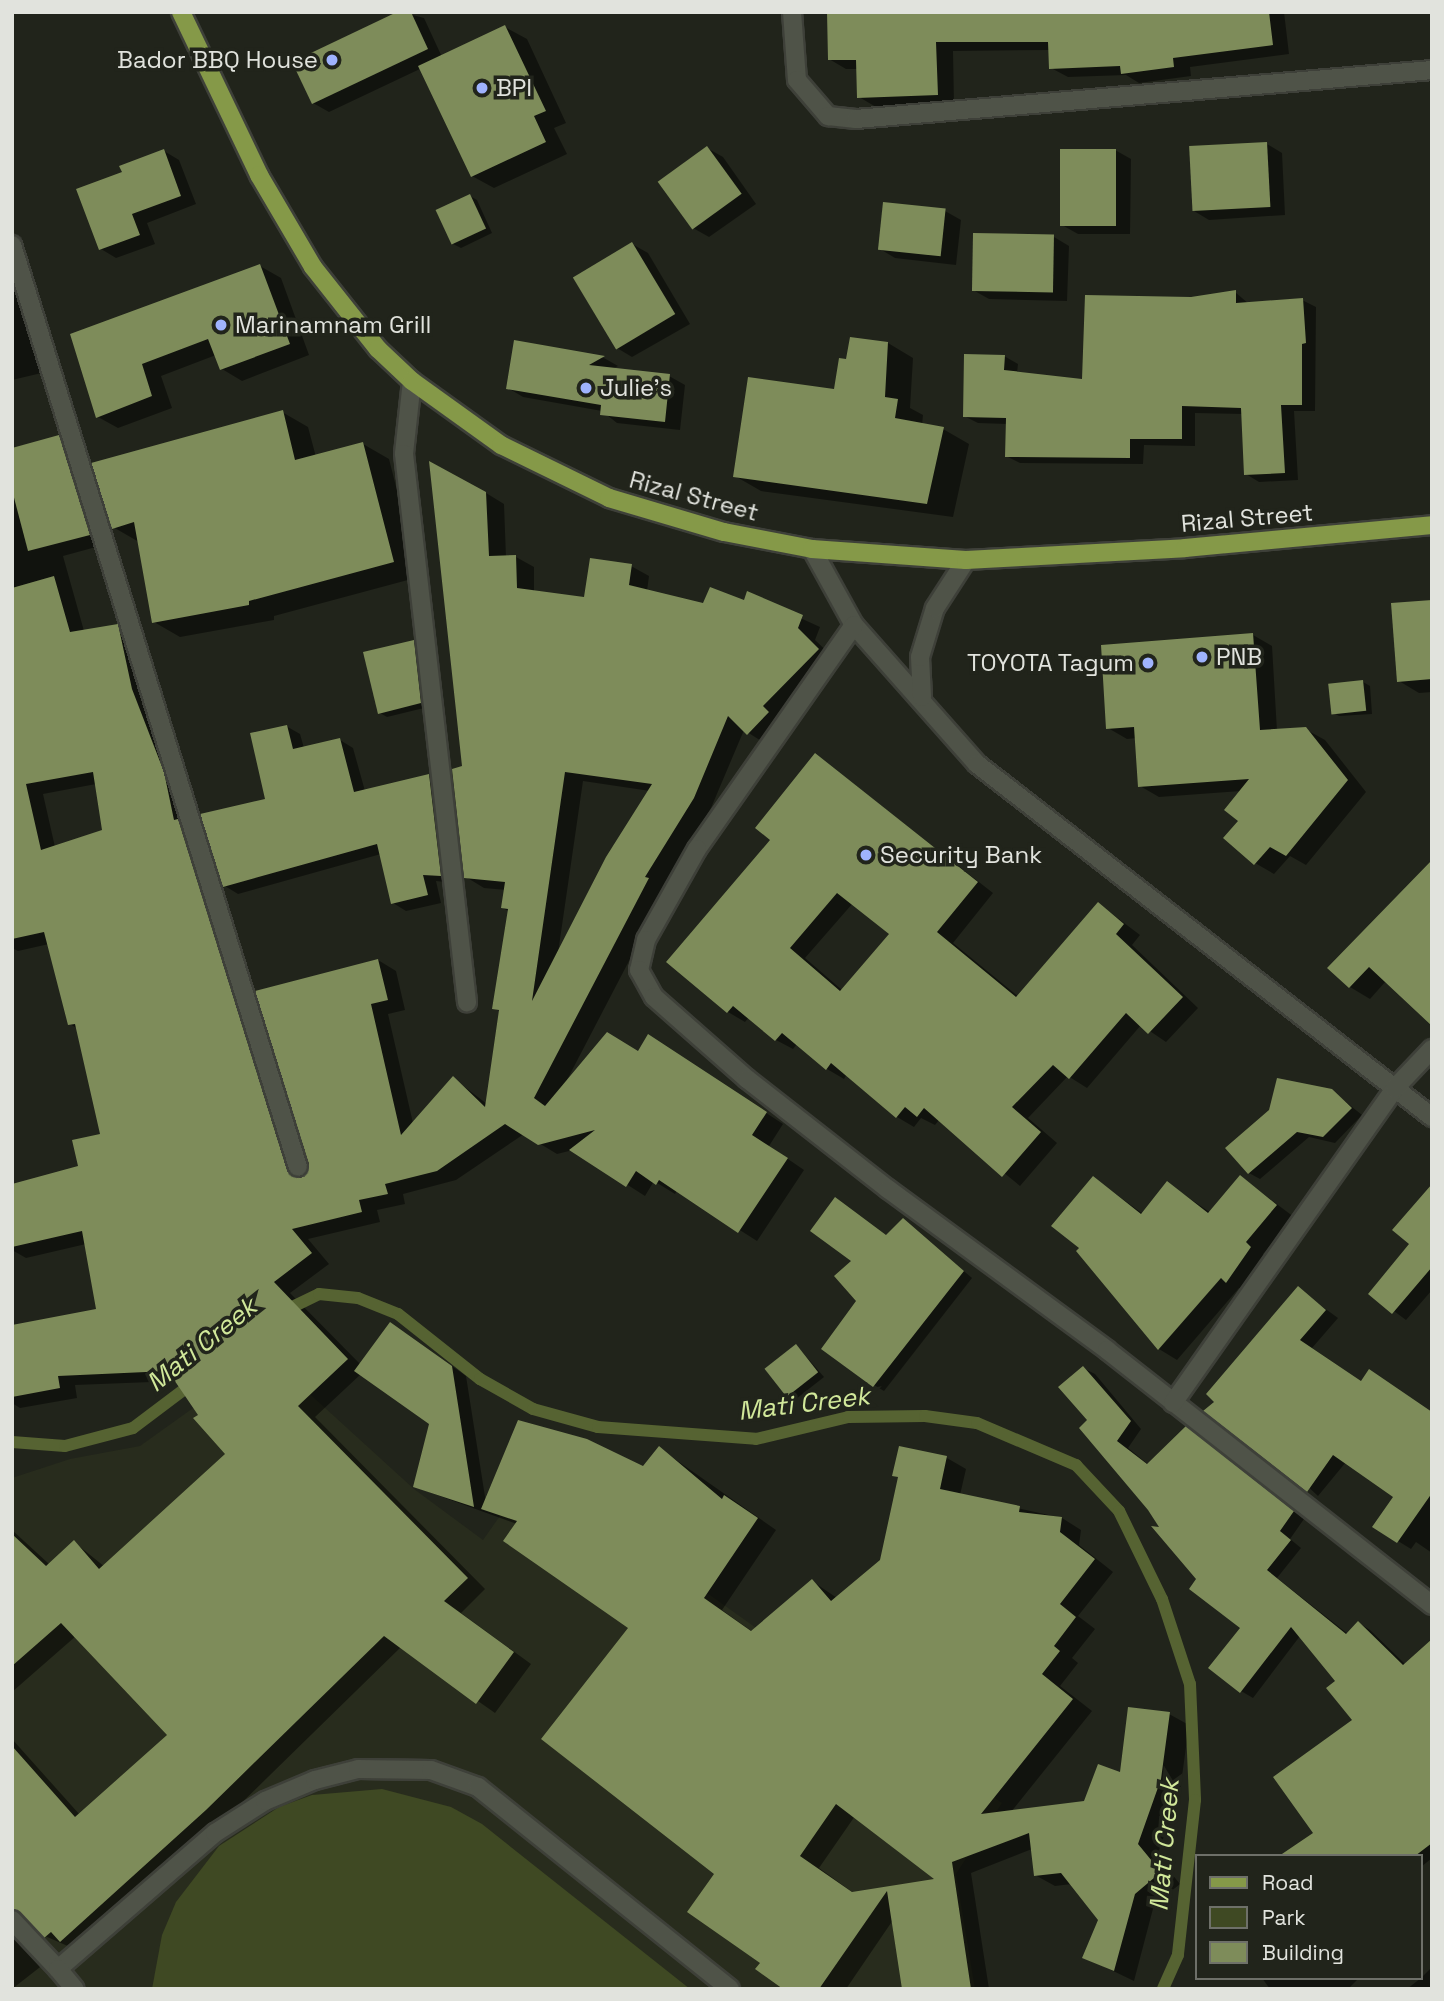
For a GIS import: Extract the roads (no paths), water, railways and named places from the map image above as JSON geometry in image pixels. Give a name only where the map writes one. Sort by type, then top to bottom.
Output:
[{"type":"main road","name":"Rizal Street","points":[[181,12],[259,175],[313,267],[370,339],[412,381],[500,445],[609,498],[712,529],[812,549],[966,560],[1185,548],[1432,525]]},
{"type":"street","points":[[792,12],[797,80],[810,99],[828,116],[856,119],[1432,70]]},
{"type":"street","points":[[12,245],[298,1167]]},
{"type":"street","points":[[412,381],[404,454],[467,1002]]},
{"type":"street","points":[[812,549],[854,625],[922,697],[977,764],[1432,1117]]},
{"type":"street","points":[[922,697],[920,656],[936,608],[966,560]]},
{"type":"street","points":[[854,625],[697,849],[646,940],[639,970],[654,997],[747,1079],[1173,1403],[1432,1605]]},
{"type":"street","points":[[1173,1403],[1395,1088],[1432,1049]]},
{"type":"street","points":[[58,1969],[215,1833],[265,1801],[315,1780],[394,1768],[432,1770],[478,1787],[730,1989]]},
{"type":"street","points":[[12,1920],[75,1989]]},
{"type":"waterway","name":"Mati Creek","points":[[282,1312],[319,1294],[358,1298],[398,1314],[480,1379],[533,1409],[598,1427],[756,1439],[848,1417],[925,1416],[977,1423],[1076,1465],[1119,1511],[1162,1599],[1190,1684],[1195,1800],[1178,1955],[1163,1989]]},
{"type":"waterway","name":"Mati Creek","points":[[12,1442],[65,1446],[133,1428],[194,1382]]},
{"type":"place","name":"Bador BBQ House","points":[[332,60]]},
{"type":"place","name":"BPI","points":[[482,88]]},
{"type":"place","name":"Marinamnam Grill","points":[[221,325]]},
{"type":"place","name":"Julie's","points":[[586,388]]},
{"type":"place","name":"PNB","points":[[1202,657]]},
{"type":"place","name":"TOYOTA Tagum","points":[[1148,663]]},
{"type":"place","name":"Security Bank","points":[[866,855]]}]
